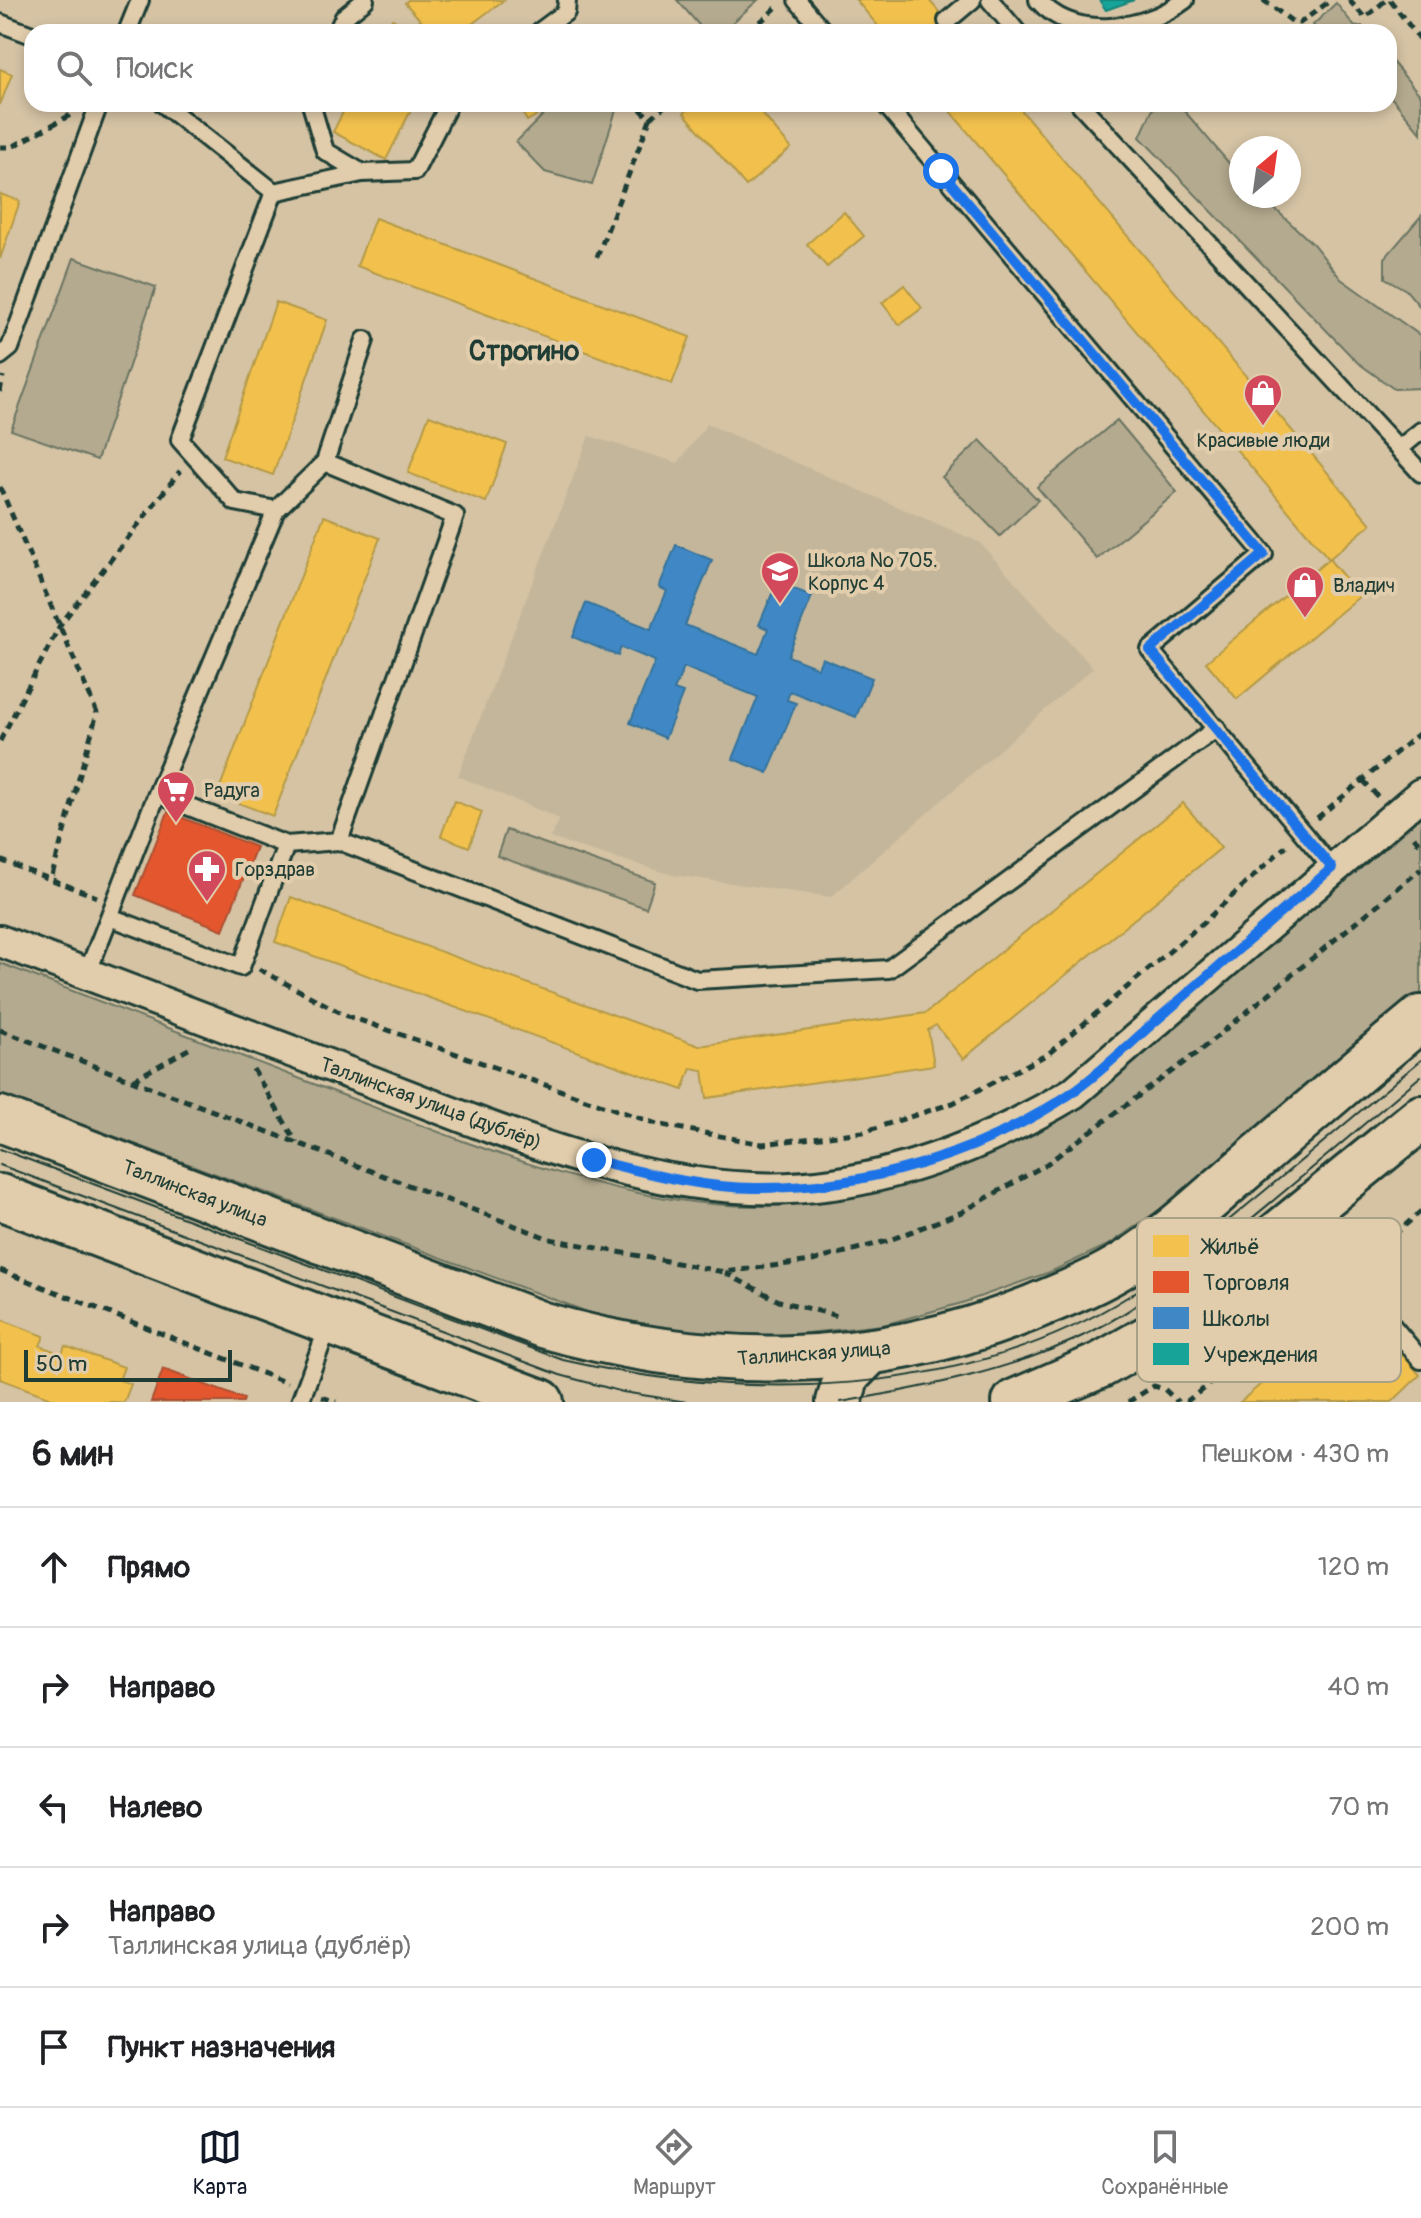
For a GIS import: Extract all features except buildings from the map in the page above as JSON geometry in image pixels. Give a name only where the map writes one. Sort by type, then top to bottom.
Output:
[{"type":"main road","name":"Таллинская улица","points":[[1187,1218],[1421,1018]]},
{"type":"main road","name":"Таллинская улица","points":[[0,1119],[565,1331],[630,1347],[729,1360],[857,1336],[996,1322],[1078,1289],[1137,1255]]},
{"type":"main road","points":[[1298,1218],[1418,1127]]},
{"type":"main road","points":[[0,1197],[541,1402]]},
{"type":"main road","points":[[839,1402],[857,1336]]},
{"type":"main road","points":[[1022,1401],[1101,1365],[1137,1345]]},
{"type":"street","name":"Таллинская улица (дублёр)","points":[[0,941],[507,1133],[594,1160],[695,1182],[753,1188],[828,1185],[876,1176],[931,1160],[1014,1128],[1073,1093],[1421,794]]},
{"type":"lane","points":[[130,24],[140,0]]},
{"type":"lane","points":[[341,24],[344,17],[365,0]]},
{"type":"lane","points":[[550,24],[566,12],[567,0]]},
{"type":"lane","points":[[797,0],[817,24]]},
{"type":"lane","points":[[947,21],[972,0]]},
{"type":"lane","points":[[990,0],[1010,24]]},
{"type":"lane","points":[[1038,0],[1066,22],[1076,24]]},
{"type":"lane","points":[[1115,24],[1157,19],[1185,0]]},
{"type":"lane","points":[[0,23],[24,32]]},
{"type":"lane","points":[[0,356],[10,348],[96,112]]},
{"type":"lane","points":[[173,112],[274,192]]},
{"type":"lane","points":[[313,112],[325,151],[362,173]]},
{"type":"lane","points":[[274,192],[362,173],[415,171],[445,112]]},
{"type":"lane","points":[[892,112],[1264,554],[1150,650],[1332,868]]},
{"type":"lane","points":[[1087,112],[1421,473]]},
{"type":"lane","points":[[274,192],[180,440],[235,502],[276,510]]},
{"type":"lane","points":[[87,974],[157,794],[276,510],[325,462],[365,340]]},
{"type":"lane","points":[[1400,448],[1421,431]]},
{"type":"lane","points":[[325,462],[455,516],[339,841]]},
{"type":"lane","points":[[157,794],[286,845],[339,841],[697,980],[889,969],[1217,728]]},
{"type":"lane","points":[[110,917],[241,967],[286,845]]},
{"type":"lane","points":[[303,1396],[329,1324]]},
{"type":"lane","points":[[1401,1337],[1421,1360]]},
{"type":"path","points":[[758,24],[785,0]]},
{"type":"path","points":[[1263,0],[1293,22],[1300,23],[1331,0]]},
{"type":"path","points":[[1349,0],[1365,18],[1388,0],[1421,41]]},
{"type":"path","points":[[0,147],[12,147],[75,112]]},
{"type":"path","points":[[643,112],[650,119]]},
{"type":"path","points":[[597,257],[650,119],[658,112]]},
{"type":"path","points":[[0,741],[60,625],[193,454]]},
{"type":"path","points":[[0,487],[97,713],[51,879],[0,860]]},
{"type":"path","points":[[724,1272],[812,1261],[887,1241],[962,1212],[1045,1165],[1198,1052],[1421,869]]},
{"type":"path","points":[[228,1027],[297,1143]]},
{"type":"path","points":[[0,1030],[550,1239],[724,1272],[857,1336]]},
{"type":"path","points":[[1401,1229],[1421,1211]]},
{"type":"path","points":[[0,1270],[303,1396],[336,1402]]},
{"type":"path","points":[[1186,1402],[1212,1382]]},
{"type":"path","points":[[1128,1402],[1154,1386],[1164,1389],[1178,1402]]},
{"type":"shaded area","points":[[677,0],[758,0],[731,24],[698,24]]},
{"type":"shaded area","points":[[1336,3],[1353,24],[1314,24]]},
{"type":"shaded area","points":[[1397,68],[1421,96],[1421,133],[1397,104]]},
{"type":"shaded area","points":[[546,112],[615,112],[592,185],[545,172],[516,142]]},
{"type":"shaded area","points":[[1151,112],[1185,112],[1229,163],[1229,208],[1274,208],[1313,244],[1341,279],[1421,336],[1421,388],[1394,389],[1357,362],[1140,137]]},
{"type":"shaded area","points":[[1421,216],[1421,308],[1406,290],[1385,278],[1385,258]]},
{"type":"shaded area","points":[[74,258],[156,287],[97,460],[11,430]]},
{"type":"shaded area","points":[[1117,420],[1177,492],[1097,559],[1037,487]]},
{"type":"shaded area","name":"Школа № 705. Корпус 4","points":[[707,424],[979,542],[1093,668],[831,897],[673,875],[550,838],[560,819],[458,776],[589,436],[678,463]]},
{"type":"shaded area","points":[[980,440],[1038,500],[1000,536],[942,477]]},
{"type":"shaded area","points":[[1421,814],[1421,993],[1163,1207],[1147,1218],[1137,1218],[1137,1225],[1110,1244],[1050,1272],[962,1303],[883,1325],[779,1336],[686,1332],[593,1314],[0,1094],[0,963],[497,1153],[605,1185],[659,1197],[712,1204],[764,1206],[848,1198],[888,1189],[966,1163],[1077,1106]]},
{"type":"shaded area","points":[[506,830],[655,882],[646,908],[497,856]]},
{"type":"tram line","points":[[1232,1218],[1421,1060]]},
{"type":"tram line","points":[[1252,1218],[1421,1076]]},
{"type":"tram line","points":[[0,1149],[563,1360],[633,1374],[706,1382],[779,1385],[853,1382],[926,1373],[997,1355],[1065,1330],[1137,1291]]},
{"type":"tram line","points":[[0,1165],[560,1375],[623,1392],[687,1402]]},
{"type":"tram line","points":[[841,1402],[937,1384],[1031,1357],[1091,1332],[1137,1305]]},
{"type":"place","name":"Красивые люди","points":[[1263,427]]},
{"type":"place","name":"Школа № 705. Корпус 4","points":[[780,605]]},
{"type":"place","name":"Владич","points":[[1305,619]]},
{"type":"place","name":"Радуга","points":[[176,824]]},
{"type":"place","name":"Горздрав","points":[[207,903]]},
{"type":"district","name":"Строгино","points":[[524,350]]},
{"type":"route","points":[[594,1160],[680,1181],[753,1188],[828,1185],[876,1176],[931,1160],[1014,1128],[1073,1093],[1332,868],[1150,650],[1264,554],[941,171]]}]
